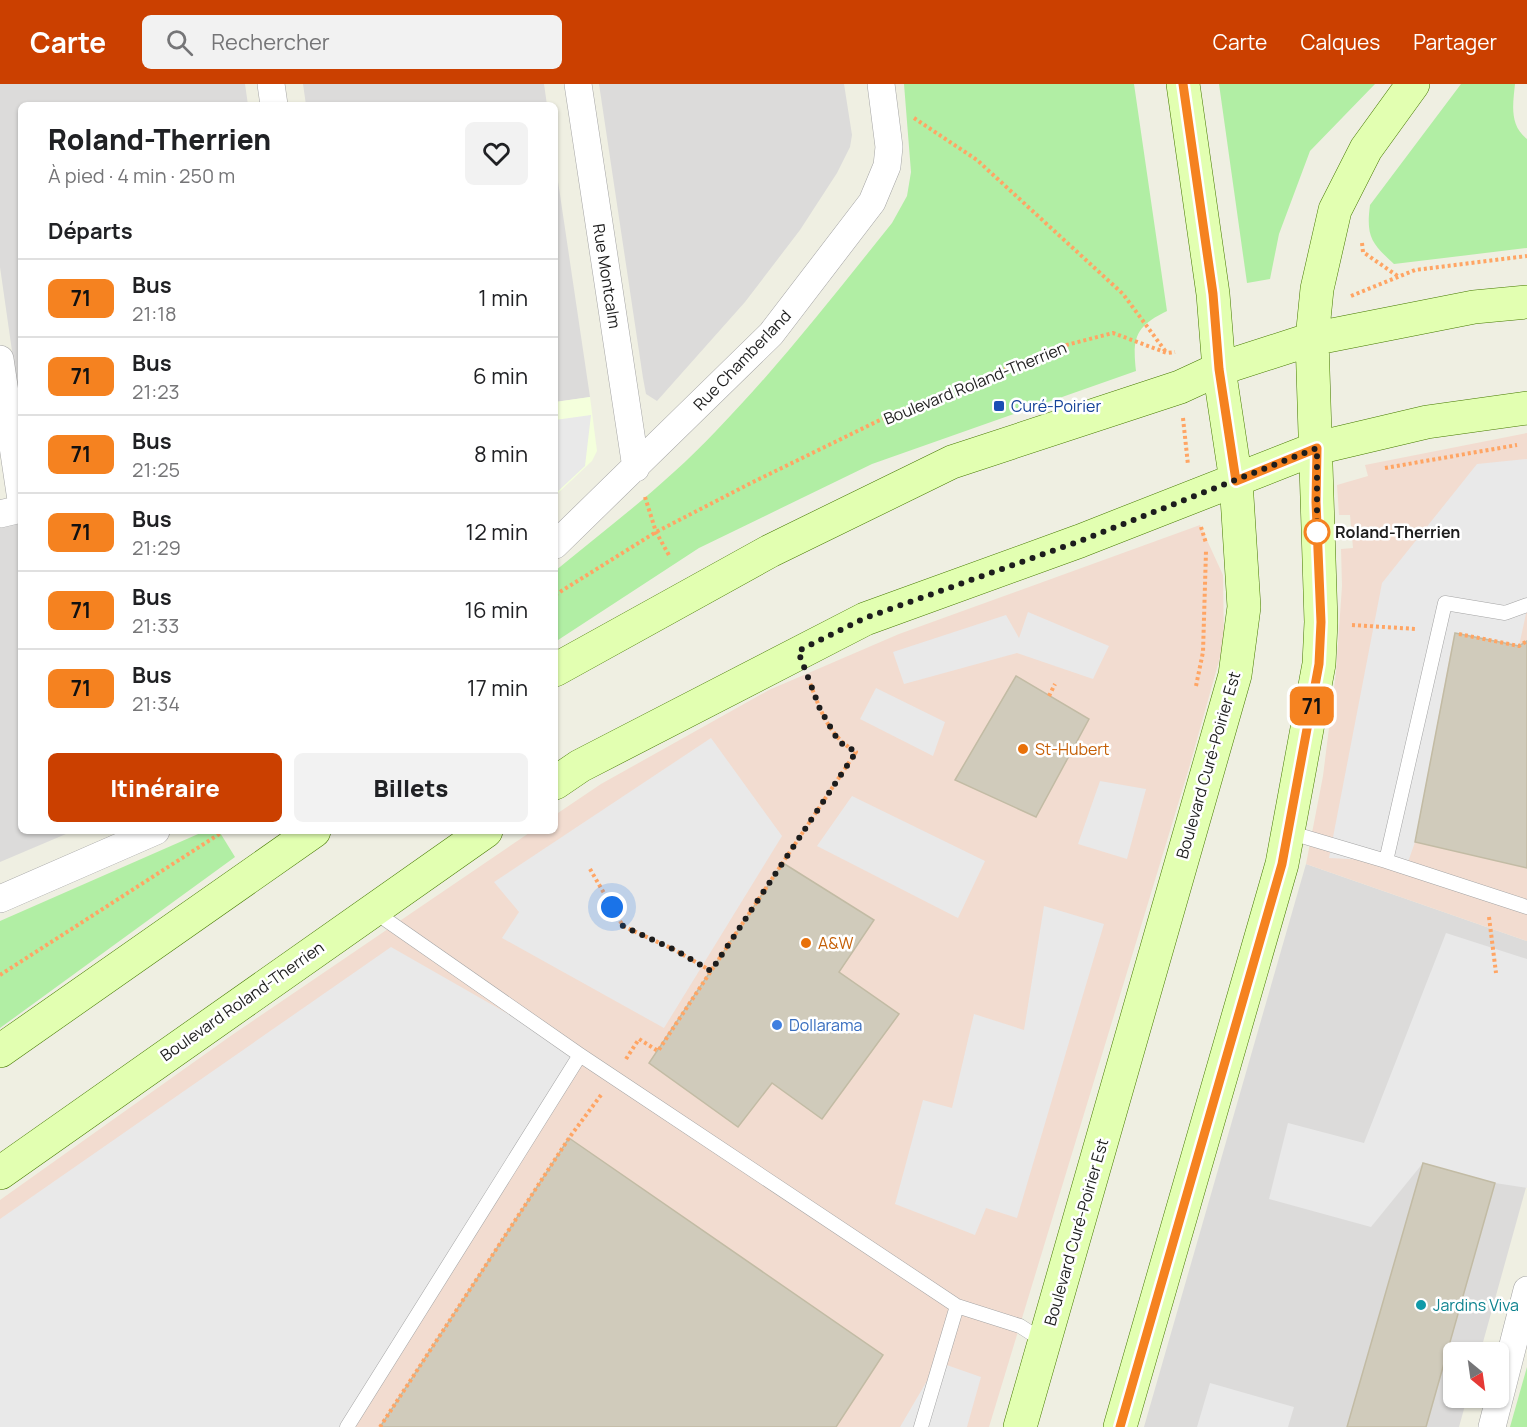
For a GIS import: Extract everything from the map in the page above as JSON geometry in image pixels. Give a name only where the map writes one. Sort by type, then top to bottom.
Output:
[{"type":"main road","name":"Boulevard Curé-Poirier Est","points":[[1020,1427],[1235,675],[1244,607],[1236,481],[1218,355],[1213,294],[1183,84]]},
{"type":"main road","points":[[1120,1427],[1282,864],[1319,664],[1321,622],[1316,502],[1314,323],[1317,289],[1335,210],[1365,149],[1413,84]]},
{"type":"main road","points":[[558,668],[770,551],[952,462],[1179,387],[1218,355],[1314,323],[1527,302]]},
{"type":"main road","points":[[558,781],[580,766],[865,618],[1191,498],[1317,448],[1427,422],[1527,408]]},
{"type":"main road","points":[[0,1051],[310,834]]},
{"type":"main road","name":"Boulevard Roland-Therrien","points":[[0,1173],[482,834]]},
{"type":"street","points":[[271,84],[274,102]]},
{"type":"street","name":"Rue Montcalm","points":[[578,84],[636,468]]},
{"type":"street","name":"Rue Chamberland","points":[[558,542],[771,334],[836,253],[872,202],[887,166],[889,147],[880,84]]},
{"type":"street","points":[[0,359],[18,480]]},
{"type":"street","points":[[0,514],[18,511]]},
{"type":"street","points":[[0,899],[149,834]]},
{"type":"street","points":[[1492,1427],[1527,1290]]},
{"type":"lane","points":[[1386,861],[1445,603],[1505,613],[1527,605]]},
{"type":"lane","points":[[1288,832],[1527,907]]},
{"type":"lane","points":[[372,910],[580,1056],[957,1306],[1020,1326],[1045,1342]]},
{"type":"lane","points":[[347,1427],[580,1056]]},
{"type":"lane","points":[[921,1427],[957,1306]]},
{"type":"path","points":[[910,115],[977,160],[1123,294],[1167,353]]},
{"type":"path","points":[[1360,232],[1363,252],[1400,277]]},
{"type":"path","points":[[1314,323],[1415,270],[1527,256]]},
{"type":"path","name":"Boulevard Roland-Therrien","points":[[558,593],[656,532],[882,419],[1055,348],[1113,333],[1167,353],[1218,355]]},
{"type":"path","points":[[1176,352],[1191,498],[1206,542],[1203,652],[1194,697]]},
{"type":"path","points":[[636,468],[656,532],[670,557]]},
{"type":"path","points":[[380,1427],[569,1138],[639,1039],[658,1051],[856,752],[839,742],[825,717],[798,651]]},
{"type":"path","points":[[1049,696],[1055,684]]},
{"type":"path","points":[[0,975],[219,834]]},
{"type":"path","points":[[590,869],[623,926],[675,950],[711,971]]},
{"type":"path","points":[[1486,894],[1496,973]]},
{"type":"shaded area","points":[[0,84],[245,84],[248,102],[18,102],[18,393],[0,267]]},
{"type":"shaded area","points":[[303,84],[544,84],[547,102],[306,102]]},
{"type":"shaded area","points":[[599,84],[844,84],[852,135],[850,147],[837,173],[800,230],[745,302],[657,401],[646,394],[643,378]]},
{"type":"shaded area","points":[[558,181],[590,397],[558,402]]},
{"type":"shaded area","points":[[590,397],[597,451],[592,461],[558,493],[558,402]]},
{"type":"shaded area","points":[[591,415],[585,466],[558,491],[558,420]]},
{"type":"shaded area","points":[[1527,433],[1527,941],[1306,864],[1323,776],[1336,672],[1342,586],[1341,549],[1353,548],[1350,515],[1339,515],[1337,485],[1368,476],[1365,465]]},
{"type":"shaded area","points":[[1527,459],[1527,609],[1519,646],[1454,634],[1415,842],[1408,862],[1329,858],[1382,583],[1477,464]]},
{"type":"shaded area","points":[[18,513],[18,834],[66,834],[0,862],[0,528]]},
{"type":"shaded area","points":[[1200,525],[1223,575],[1224,643],[1189,768],[989,1427],[0,1427],[0,1200],[232,1035],[528,834],[558,834],[558,813],[601,784],[769,690],[899,634]]},
{"type":"shaded area","points":[[1028,612],[1109,646],[1093,679],[1017,653],[904,684],[893,652],[1006,615],[1019,638]]},
{"type":"shaded area","points":[[876,688],[945,722],[933,756],[860,719]]},
{"type":"shaded area","points":[[711,738],[782,836],[664,1028],[502,938],[519,912],[494,882]]},
{"type":"shaded area","points":[[1100,781],[1146,789],[1127,859],[1078,844]]},
{"type":"shaded area","points":[[852,796],[985,861],[958,918],[817,846]]},
{"type":"shaded area","points":[[1306,864],[1527,941],[1527,1184],[1483,1342],[1443,1342],[1443,1408],[1464,1408],[1459,1427],[1144,1427]]},
{"type":"shaded area","points":[[1044,906],[1104,924],[1017,1218],[986,1208],[975,1235],[895,1204],[923,1100],[952,1108],[974,1014],[1024,1030]]},
{"type":"shaded area","points":[[1446,933],[1527,959],[1527,1188],[1495,1183],[1423,1163],[1371,1227],[1269,1199],[1288,1123],[1364,1143]]},
{"type":"shaded area","points":[[391,947],[580,1055],[347,1427],[0,1427],[0,1219]]},
{"type":"shaded area","points":[[938,1362],[981,1377],[967,1427],[900,1427]]},
{"type":"shaded area","points":[[1210,1383],[1294,1407],[1288,1427],[1197,1427]]},
{"type":"green space","points":[[904,84],[1134,84],[1167,311],[1149,322],[1138,334],[1135,349],[1136,371],[872,464],[699,548],[558,640],[558,569],[658,486],[739,406],[828,303],[892,223],[907,196],[911,172]]},
{"type":"green space","points":[[1219,84],[1375,84],[1310,151],[1279,234],[1270,279],[1247,283]]},
{"type":"green space","points":[[1461,84],[1515,84],[1513,106],[1515,121],[1527,139],[1527,248],[1394,264],[1372,238],[1369,224],[1370,205]]},
{"type":"green space","points":[[198,834],[221,834],[235,857],[0,1028],[0,921]]},
{"type":"green space","points":[[1527,1367],[1527,1427],[1510,1427]]},
{"type":"building","points":[[1455,633],[1519,646],[1527,641],[1527,868],[1415,842]]},
{"type":"building","name":"St-Hubert","points":[[1016,676],[1089,719],[1036,817],[955,780]]},
{"type":"building","points":[[783,863],[874,920],[839,972],[899,1014],[822,1119],[772,1083],[738,1127],[649,1063]]},
{"type":"building","points":[[569,1138],[883,1355],[836,1427],[380,1427]]},
{"type":"building","name":"Jardins Viva","points":[[1423,1163],[1495,1183],[1450,1342],[1443,1342],[1443,1367],[1426,1427],[1347,1427]]},
{"type":"bus line","name":"71","points":[[1120,1427],[1282,864],[1319,664],[1321,622],[1316,502],[1317,448],[1236,481],[1219,369],[1213,294],[1183,84]]},
{"type":"place","name":"Curé-Poirier","points":[[999,406]]},
{"type":"place","name":"Roland-Therrien","points":[[1317,532]]},
{"type":"place","name":"St-Hubert","points":[[1023,749]]},
{"type":"place","name":"A&W","points":[[806,943]]},
{"type":"place","name":"Dollarama","points":[[777,1025]]},
{"type":"place","name":"Jardins Viva","points":[[1421,1305]]},
{"type":"route","points":[[612,907],[623,926],[675,950],[711,971],[856,752],[839,742],[820,709],[798,651],[865,618],[1080,541],[1317,448],[1317,532]]}]
